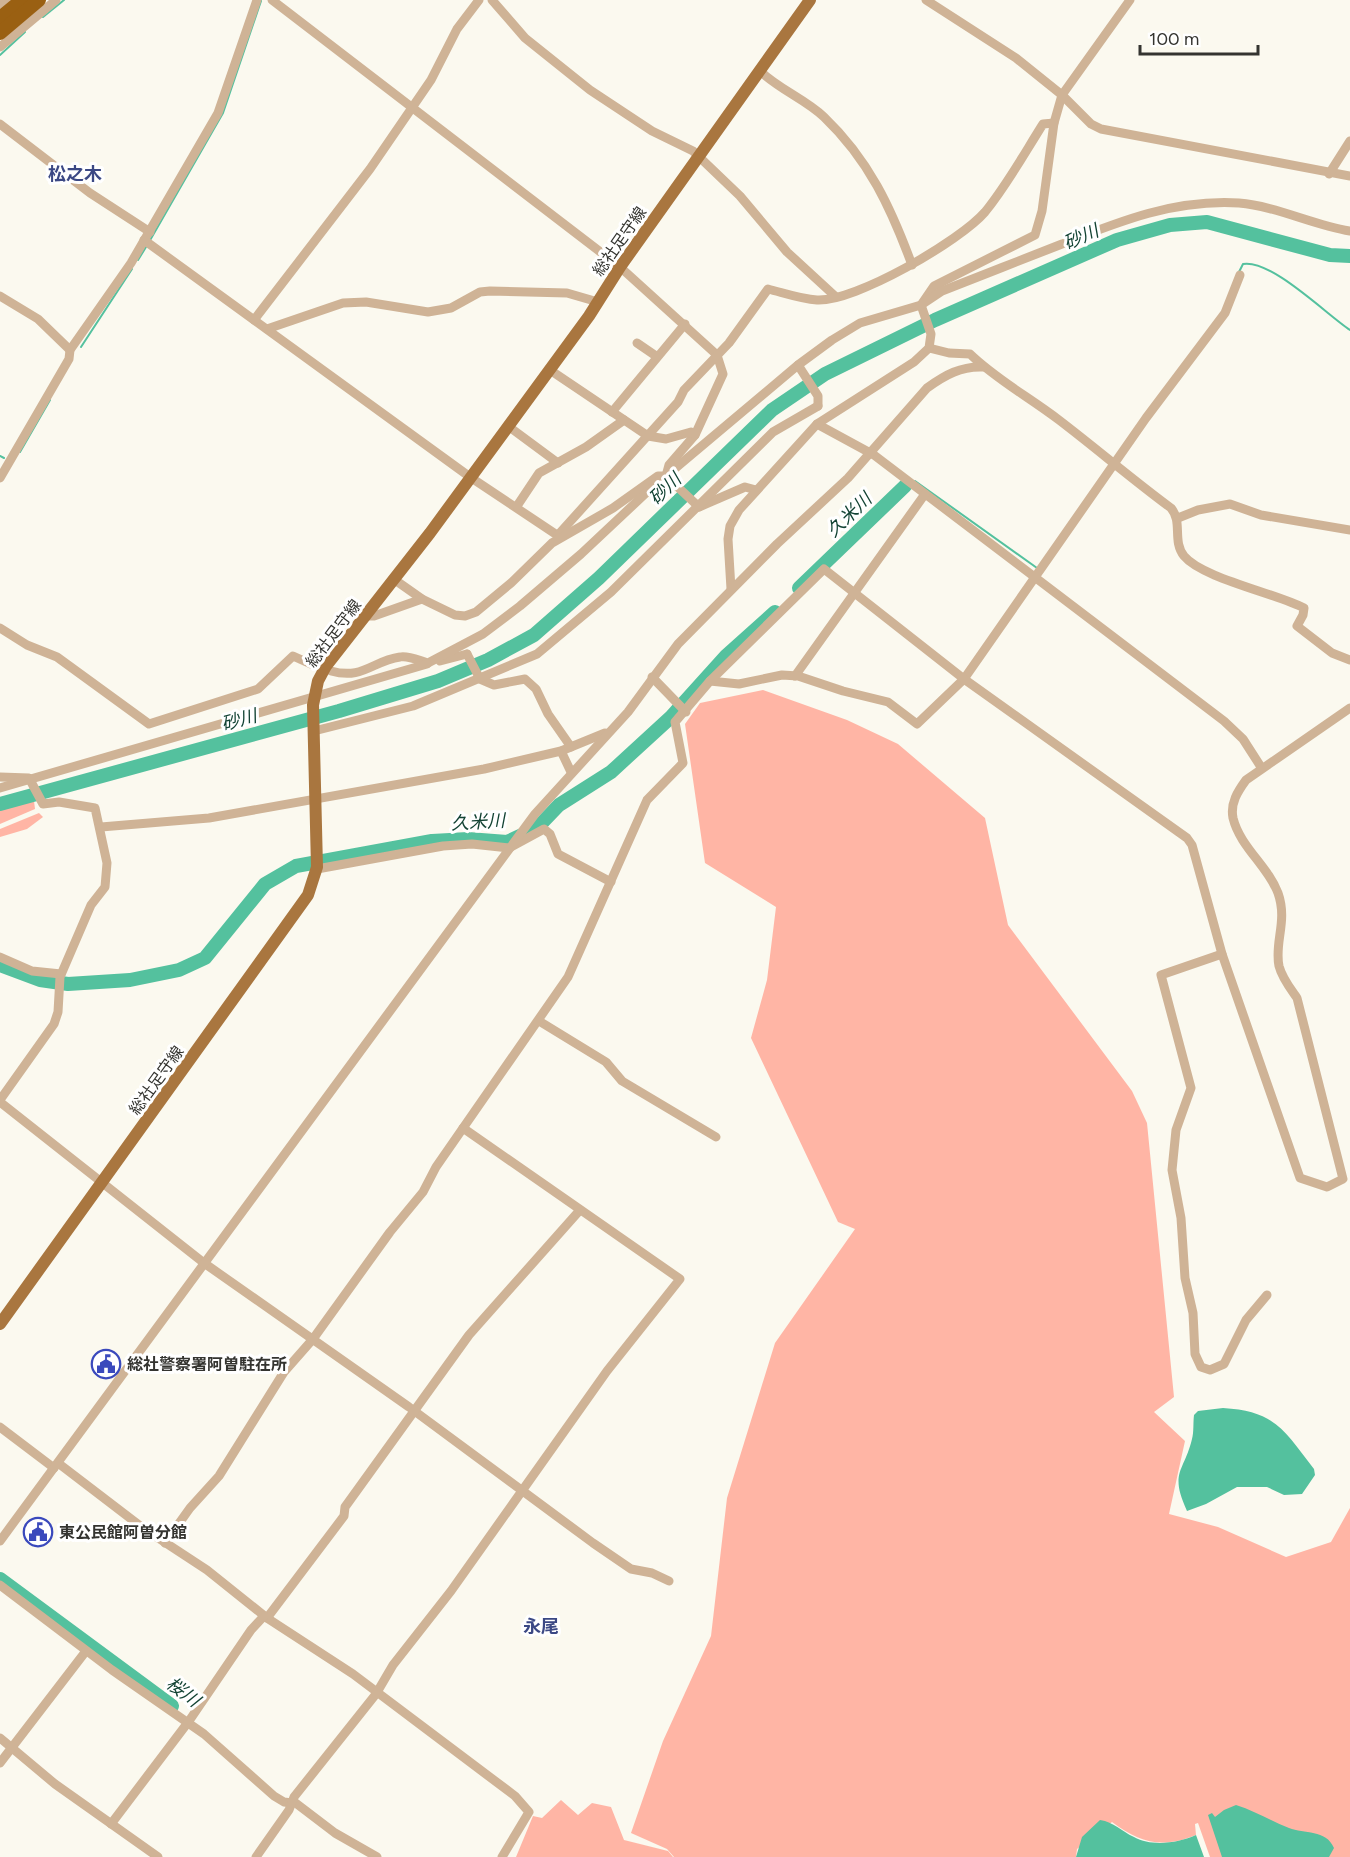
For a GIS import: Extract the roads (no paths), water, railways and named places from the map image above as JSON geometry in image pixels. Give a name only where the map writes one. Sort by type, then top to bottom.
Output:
[{"type":"highway","points":[[2,6],[22,0]]},
{"type":"highway","points":[[0,33],[39,0]]},
{"type":"main road","name":"総社足守線","points":[[0,1324],[308,895],[317,864],[314,701],[318,681],[326,666],[395,580],[550,370],[620,267],[810,0]]},
{"type":"street","points":[[0,47],[56,0]]},
{"type":"street","points":[[0,478],[43,407],[69,359],[70,350],[90,325],[147,236],[218,113],[257,0]]},
{"type":"street","points":[[272,0],[620,267],[685,324],[717,356],[723,374],[695,435],[669,465],[666,476]]},
{"type":"street","points":[[254,320],[370,169],[443,60],[457,29],[479,0]]},
{"type":"street","points":[[492,0],[525,38],[590,90],[652,131],[693,151],[740,196],[788,252],[836,297]]},
{"type":"street","points":[[926,0],[1016,58],[1062,95],[1091,124],[1114,134],[1350,176]]},
{"type":"street","points":[[731,589],[728,546],[730,526],[739,510],[756,490],[817,424],[914,362],[929,348],[931,333],[922,308],[934,286],[1035,235],[1042,211],[1054,123],[1062,95],[1130,0]]},
{"type":"street","points":[[760,71],[777,87],[824,117],[865,165],[883,193],[912,266]]},
{"type":"street","points":[[395,580],[422,599],[455,615],[465,616],[476,612],[559,536],[678,402],[684,390],[717,356],[768,289],[818,300],[836,297],[878,282],[912,266],[951,241],[984,213],[1043,124],[1054,123]]},
{"type":"street","points":[[0,124],[254,320],[470,477],[559,536]]},
{"type":"street","points":[[1329,174],[1350,141]]},
{"type":"street","points":[[331,671],[344,675],[359,673],[401,656],[428,663],[475,638],[520,606],[666,476],[798,365],[860,323],[922,308],[953,286],[1127,218],[1170,206],[1205,202],[1241,203],[1321,226],[1350,231]]},
{"type":"street","points":[[710,681],[739,684],[782,675],[795,676],[843,692],[888,702],[917,724],[964,679],[1112,465],[1225,313],[1240,275]]},
{"type":"street","points":[[267,329],[353,302],[428,312],[451,308],[469,296],[490,291],[567,293],[598,302]]},
{"type":"street","points":[[0,296],[38,319],[70,350]]},
{"type":"street","points":[[612,412],[656,356],[685,324]]},
{"type":"street","points":[[637,343],[656,356]]},
{"type":"street","points":[[929,348],[949,353],[970,354],[983,367],[1059,420],[1112,465],[1171,508],[1178,518],[1180,549],[1195,567],[1304,608],[1297,626],[1332,653],[1350,660]]},
{"type":"street","points":[[798,365],[818,396],[818,406]]},
{"type":"street","points":[[0,1541],[512,844],[571,772],[610,731],[678,644],[731,589],[870,454],[927,388],[943,377],[967,366],[983,367]]},
{"type":"street","points":[[550,370],[648,436],[666,439],[691,432],[695,435]]},
{"type":"street","points":[[808,434],[801,425],[802,419],[818,406]]},
{"type":"street","points":[[314,728],[413,706],[480,680],[537,654],[575,624],[699,507],[711,491],[773,432],[818,406]]},
{"type":"street","points":[[517,506],[535,476],[586,447],[624,420]]},
{"type":"street","points":[[817,424],[870,454],[925,494],[1224,721],[1243,739],[1260,767]]},
{"type":"street","points":[[508,426],[558,463]]},
{"type":"street","points":[[559,536],[613,508],[658,476],[666,476],[699,507]]},
{"type":"street","points":[[699,507],[746,487],[756,490]]},
{"type":"street","points":[[795,676],[925,494]]},
{"type":"street","points":[[1178,518],[1198,510],[1230,504],[1261,515],[1350,530]]},
{"type":"street","points":[[165,1543],[190,1508],[219,1476],[284,1372],[313,1339],[390,1232],[423,1192],[436,1167],[539,1022],[568,977],[647,800],[683,763],[675,722],[683,709],[824,569],[964,679],[1186,838],[1192,845],[1222,954],[1300,1179],[1327,1187],[1343,1179],[1297,998],[1284,979],[1278,964],[1283,921],[1277,891],[1244,842],[1233,816],[1236,793],[1260,767],[1317,728],[1337,719],[1350,708]]},
{"type":"street","points":[[366,616],[374,616],[422,599]]},
{"type":"street","points":[[0,628],[27,645],[57,657],[148,724],[258,689],[294,656],[313,665]]},
{"type":"street","points":[[467,654],[475,638]]},
{"type":"street","points":[[467,654],[480,680],[494,685],[525,679],[536,689],[548,714],[571,747]]},
{"type":"street","points":[[0,788],[33,784],[314,701],[428,663],[467,654]]},
{"type":"street","points":[[652,677],[683,709]]},
{"type":"street","points":[[101,827],[209,818],[484,768],[561,751],[610,731]]},
{"type":"street","points":[[561,751],[571,772]]},
{"type":"street","points":[[0,777],[20,776],[33,784],[41,802],[46,804],[59,802],[95,808],[101,827],[107,863],[105,887],[91,905],[61,976],[58,1012],[54,1024],[0,1101],[204,1263],[631,1569],[652,1573],[669,1581]]},
{"type":"street","points":[[317,864],[443,846],[512,844],[544,829],[550,834],[558,854],[611,882]]},
{"type":"street","points":[[1222,954],[1161,975],[1191,1088],[1176,1130],[1172,1170],[1181,1218],[1185,1278],[1193,1313],[1195,1354],[1201,1367],[1210,1370],[1224,1364],[1246,1320],[1267,1295]]},
{"type":"street","points":[[0,957],[32,971],[61,976]]},
{"type":"street","points":[[539,1022],[606,1062],[622,1081],[716,1137]]},
{"type":"street","points":[[256,1857],[289,1802],[376,1694],[393,1665],[451,1591],[607,1371],[680,1279],[463,1128]]},
{"type":"street","points":[[111,1824],[189,1721],[251,1630],[266,1617],[344,1516],[345,1507],[415,1413],[469,1335],[580,1210]]},
{"type":"street","points":[[0,1427],[207,1570],[266,1617],[353,1674],[376,1694],[502,1785],[529,1812],[502,1857]]},
{"type":"street","points":[[0,1585],[86,1651],[189,1721],[289,1802],[376,1857]]},
{"type":"street","points":[[0,1763],[86,1651]]},
{"type":"street","points":[[0,1738],[111,1824],[158,1857]]},
{"type":"waterway","points":[[43,17],[64,0]]},
{"type":"waterway","points":[[149,242],[223,113],[261,1]]},
{"type":"waterway","points":[[0,55],[25,32]]},
{"type":"waterway","name":"砂川","points":[[0,804],[339,711],[438,681],[488,660],[534,635],[599,578],[772,410],[825,374],[935,320],[1117,240],[1170,225],[1207,222],[1330,255],[1350,256]]},
{"type":"waterway","points":[[138,260],[146,247]]},
{"type":"waterway","points":[[1239,272],[1243,264],[1255,265],[1268,270],[1283,278],[1350,330]]},
{"type":"waterway","points":[[81,347],[132,269]]},
{"type":"waterway","points":[[20,452],[50,400]]},
{"type":"waterway","points":[[0,456],[4,458]]},
{"type":"waterway","points":[[915,481],[1037,568]]},
{"type":"waterway","name":"久米川","points":[[799,588],[905,486]]},
{"type":"waterway","name":"久米川","points":[[0,965],[40,980],[68,984],[130,980],[179,970],[205,958],[265,884],[296,866],[432,841],[468,839],[507,842],[537,828],[559,805],[611,772],[671,717],[726,656],[775,612]]},
{"type":"waterway","name":"桜川","points":[[0,1579],[172,1706]]},
{"type":"place","name":"総社警察署阿曽駐在所","points":[[106,1364]]},
{"type":"place","name":"東公民館阿曽分館","points":[[38,1532]]},
{"type":"district","name":"松之木","points":[[75,174]]},
{"type":"district","name":"永尾","points":[[541,1627]]}]
